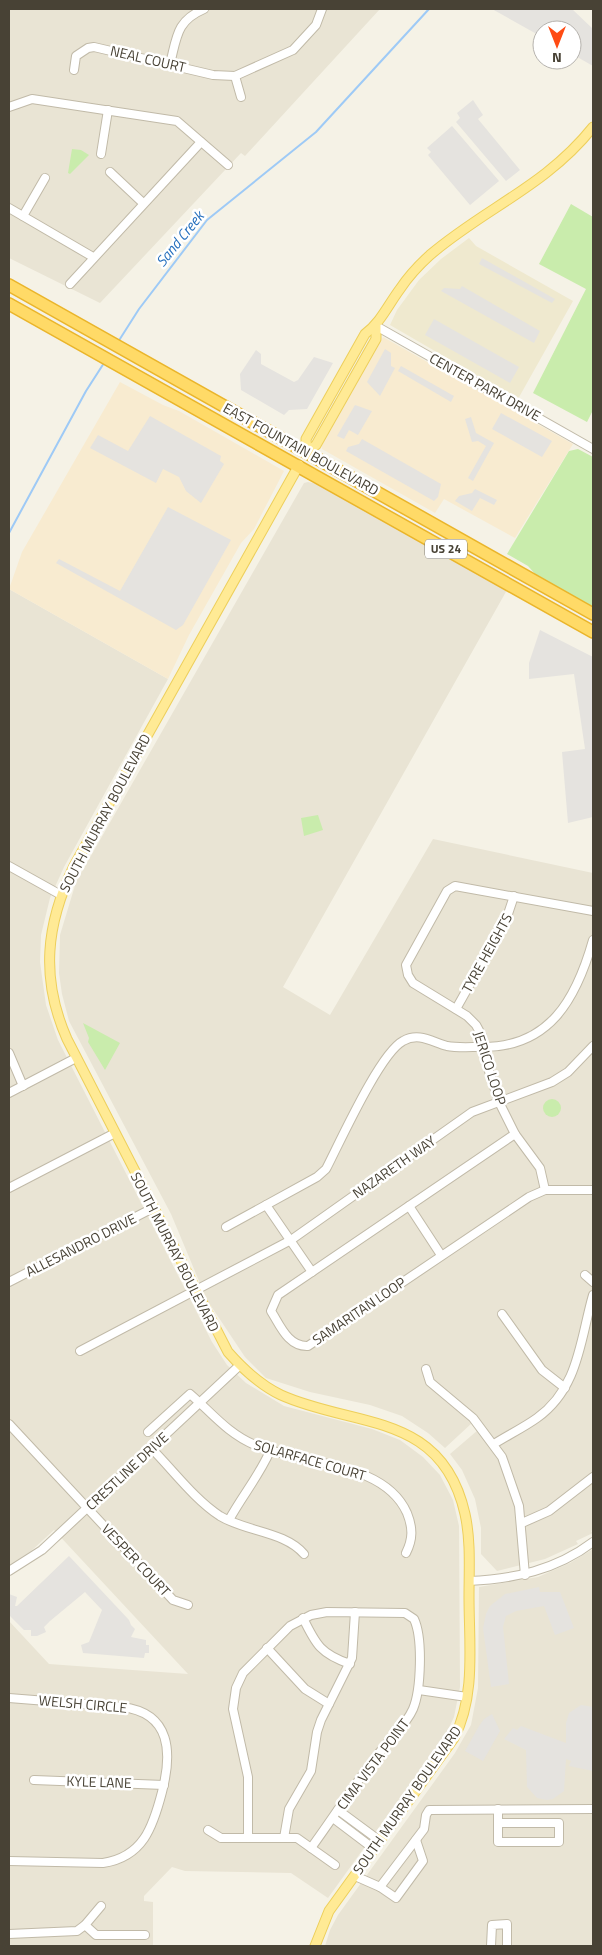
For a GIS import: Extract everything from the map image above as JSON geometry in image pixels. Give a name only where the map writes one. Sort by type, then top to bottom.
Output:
[{"type":"highway","name":"EAST FOUNTAIN BOULEVARD","points":[[9,286],[593,614]]},
{"type":"highway","name":"EAST FOUNTAIN BOULEVARD","points":[[9,304],[157,389],[299,465],[593,632]]},
{"type":"main road","name":"SOUTH MURRAY BOULEVARD","points":[[307,452],[306,439],[365,334],[376,326],[400,289],[429,257],[541,178],[573,150],[593,126]]},
{"type":"main road","name":"SOUTH MURRAY BOULEVARD","points":[[299,465],[104,811],[61,895],[50,936],[49,968],[57,1015],[76,1058],[220,1339],[240,1365],[264,1385],[281,1395],[305,1404],[391,1426],[411,1437],[435,1456],[451,1478],[464,1508],[467,1526],[469,1581],[467,1697],[462,1720],[454,1738],[329,1911],[318,1945]]},
{"type":"street","points":[[170,64],[182,23],[191,14],[204,9]]},
{"type":"street","name":"NEAL COURT","points":[[74,70],[76,56],[88,48],[94,47],[222,77],[235,76],[293,50],[316,25],[322,9]]},
{"type":"street","points":[[235,76],[241,98]]},
{"type":"street","points":[[9,107],[32,98],[177,121],[228,165]]},
{"type":"street","points":[[100,154],[108,110]]},
{"type":"street","points":[[70,284],[201,142]]},
{"type":"street","points":[[110,172],[144,203]]},
{"type":"street","points":[[23,216],[44,178]]},
{"type":"street","points":[[9,208],[93,257]]},
{"type":"street","name":"CENTER PARK DRIVE","points":[[376,326],[593,449]]},
{"type":"street","name":"SOUTH MURRAY BOULEVARD","points":[[299,465],[307,452]]},
{"type":"street","points":[[9,866],[61,895]]},
{"type":"street","name":"JERICO LOOP","points":[[545,1190],[540,1168],[515,1134],[499,1102],[476,1025],[456,1009],[412,983],[406,965],[450,888],[460,886],[593,911]]},
{"type":"street","name":"TYRE HEIGHTS","points":[[456,1009],[506,920],[514,896]]},
{"type":"street","points":[[226,1227],[318,1177],[326,1169],[378,1071],[394,1047],[405,1040],[422,1037],[446,1045],[484,1047],[518,1044],[535,1036],[548,1026],[564,1008],[588,960],[593,940]]},
{"type":"street","name":"NAZARETH WAY","points":[[80,1351],[291,1240],[472,1112],[560,1077],[585,1057],[593,1046]]},
{"type":"street","points":[[9,1053],[23,1086]]},
{"type":"street","points":[[9,1093],[76,1058]]},
{"type":"street","points":[[9,1188],[115,1133]]},
{"type":"street","name":"SAMARITAN LOOP","points":[[515,1134],[278,1296],[271,1310],[289,1340],[300,1346],[308,1346],[529,1197],[545,1190],[593,1190]]},
{"type":"street","points":[[266,1205],[312,1272]]},
{"type":"street","points":[[409,1206],[441,1255]]},
{"type":"street","name":"ALLESANDRO DRIVE","points":[[9,1282],[153,1208]]},
{"type":"street","points":[[585,1275],[593,1282]]},
{"type":"street","points":[[494,1444],[537,1418],[551,1406],[565,1388],[577,1363],[593,1295]]},
{"type":"street","points":[[502,1314],[542,1370],[565,1388]]},
{"type":"street","name":"CRESTLINE DRIVE","points":[[11,1570],[38,1554],[240,1365]]},
{"type":"street","points":[[426,1369],[430,1382],[462,1407],[484,1430],[494,1444],[507,1469],[519,1506],[522,1523],[525,1575]]},
{"type":"street","points":[[158,1442],[146,1430],[190,1394],[200,1403]]},
{"type":"street","name":"SOLARFACE COURT","points":[[200,1403],[233,1433],[270,1451],[364,1475],[383,1484],[398,1498],[409,1518],[412,1540],[406,1553]]},
{"type":"street","name":"VESPER COURT","points":[[9,1424],[173,1600],[188,1605]]},
{"type":"street","points":[[151,1448],[206,1506],[229,1520],[295,1544],[304,1554]]},
{"type":"street","points":[[229,1520],[244,1494],[260,1475],[270,1451]]},
{"type":"street","points":[[522,1523],[549,1511],[593,1477]]},
{"type":"street","points":[[469,1581],[525,1575],[565,1560],[593,1542]]},
{"type":"street","points":[[9,1560],[11,1570]]},
{"type":"street","points":[[284,1838],[287,1815],[311,1771],[317,1732],[350,1664],[354,1647],[355,1612]]},
{"type":"street","name":"CIMA VISTA POINT","points":[[248,1838],[249,1784],[234,1719],[233,1704],[236,1688],[243,1673],[290,1626],[302,1618],[318,1613],[400,1612],[414,1619],[419,1635],[419,1690],[416,1702],[405,1724],[382,1749],[311,1848]]},
{"type":"street","points":[[302,1618],[320,1649],[331,1657],[350,1664]]},
{"type":"street","points":[[267,1648],[312,1695],[329,1704]]},
{"type":"street","points":[[419,1690],[467,1697]]},
{"type":"street","name":"WELSH CIRCLE","points":[[9,1698],[122,1707],[145,1714],[158,1726],[166,1741],[169,1756],[164,1785],[149,1832],[131,1851],[118,1859],[103,1863],[9,1861]]},
{"type":"street","name":"KYLE LANE","points":[[34,1780],[164,1785]]},
{"type":"street","points":[[498,1809],[498,1823],[498,1842],[559,1842],[559,1823],[498,1823]]},
{"type":"street","points":[[380,1887],[424,1829],[426,1814],[429,1810],[593,1809]]},
{"type":"street","points":[[338,1810],[380,1841]]},
{"type":"street","points":[[333,1818],[374,1849]]},
{"type":"street","points":[[352,1832],[357,1824]]},
{"type":"street","points":[[208,1830],[221,1838],[297,1838],[335,1865]]},
{"type":"street","points":[[355,1876],[380,1887],[396,1898],[423,1861],[416,1840]]},
{"type":"street","points":[[9,1934],[72,1932],[86,1926],[101,1906]]},
{"type":"street","points":[[491,1946],[492,1925],[507,1924],[507,1946]]},
{"type":"street","points":[[86,1926],[96,1935],[145,1935]]},
{"type":"shaded area","points":[[9,9],[380,9],[245,156],[241,153],[100,303],[9,258]]},
{"type":"shaded area","points":[[492,9],[572,9],[593,29],[593,66],[582,60],[582,20],[532,20],[532,31]]},
{"type":"shaded area","points":[[473,100],[483,115],[478,119],[520,170],[506,181],[456,122],[460,118],[457,113]]},
{"type":"shaded area","points":[[452,126],[499,181],[470,205],[428,155],[431,152],[427,148]]},
{"type":"shaded area","points":[[469,238],[476,246],[573,301],[518,399],[390,325],[397,310],[419,280],[441,259]]},
{"type":"shaded area","points":[[482,258],[555,299],[552,303],[479,264]]},
{"type":"shaded area","points":[[462,286],[540,331],[534,343],[441,291],[444,288],[460,289]]},
{"type":"shaded area","points":[[434,319],[519,367],[510,383],[425,335]]},
{"type":"shaded area","points":[[383,337],[573,444],[515,538],[444,499],[435,513],[322,449],[321,444]]},
{"type":"shaded area","points":[[385,349],[391,353],[391,366],[395,368],[380,396],[367,382]]},
{"type":"shaded area","points":[[256,350],[261,354],[261,364],[294,382],[298,380],[314,357],[333,363],[307,409],[289,410],[284,415],[241,390],[240,374]]},
{"type":"shaded area","points":[[401,366],[454,396],[451,402],[398,371]]},
{"type":"shaded area","points":[[120,382],[163,405],[179,411],[284,471],[254,529],[241,543],[189,635],[168,679],[9,589],[22,552]]},
{"type":"shaded area","points":[[355,405],[372,411],[358,435],[349,430],[344,439],[337,436]]},
{"type":"shaded area","points":[[501,413],[552,441],[542,457],[492,429]]},
{"type":"shaded area","points":[[150,416],[221,456],[220,461],[224,464],[201,503],[186,491],[179,477],[163,469],[156,483],[90,448],[98,435],[128,451]]},
{"type":"shaded area","points":[[471,417],[476,433],[494,443],[473,481],[468,478],[486,446],[478,441],[472,442],[465,419]]},
{"type":"shaded area","points":[[362,439],[441,484],[438,497],[434,501],[346,451],[348,447],[359,444]]},
{"type":"shaded area","points":[[304,483],[318,484],[507,590],[283,987],[330,1015],[433,839],[593,873],[593,1530],[591,1531],[593,1533],[576,1541],[578,1544],[545,1559],[497,1571],[481,1554],[481,1528],[475,1499],[462,1470],[450,1454],[478,1430],[472,1423],[445,1448],[428,1433],[402,1416],[370,1405],[310,1392],[266,1378],[245,1357],[207,1300],[171,1214],[69,1021],[62,994],[59,973],[60,935],[76,882]]},
{"type":"shaded area","points":[[475,489],[497,500],[494,505],[480,498],[472,511],[455,501],[459,496],[472,493]]},
{"type":"shaded area","points":[[168,507],[231,540],[183,625],[176,630],[56,563],[59,559],[120,591]]},
{"type":"shaded area","points":[[9,589],[168,679],[64,867],[50,898],[41,935],[40,962],[46,1005],[58,1040],[212,1342],[227,1365],[246,1383],[284,1406],[372,1429],[400,1440],[423,1457],[440,1475],[453,1500],[459,1526],[460,1687],[454,1717],[446,1734],[328,1898],[291,1873],[185,1871],[172,1867],[144,1896],[144,1901],[153,1902],[153,1946],[9,1946],[9,1621],[49,1664],[188,1674],[54,1530],[31,1551],[9,1565]]},
{"type":"shaded area","points":[[540,630],[593,657],[593,817],[568,823],[562,752],[585,749],[574,674],[529,679],[529,663]]},
{"type":"shaded area","points":[[593,1549],[593,1946],[325,1946],[330,1930],[338,1915],[455,1753],[471,1725],[478,1688],[479,1587],[538,1577],[570,1563]]},
{"type":"shaded area","points":[[69,1556],[129,1620],[135,1629],[131,1637],[146,1640],[146,1645],[149,1645],[149,1653],[145,1653],[144,1658],[83,1653],[81,1645],[89,1642],[102,1610],[85,1592],[44,1627],[46,1632],[37,1636],[31,1636],[31,1630],[24,1630],[10,1616],[9,1594],[17,1597],[15,1606],[17,1606]]},
{"type":"shaded area","points":[[539,1587],[540,1592],[560,1592],[574,1628],[555,1635],[544,1606],[516,1611],[506,1616],[503,1627],[509,1684],[491,1687],[483,1628],[486,1614],[490,1606],[505,1594]]},
{"type":"shaded area","points":[[581,1705],[593,1707],[593,1771],[569,1766],[571,1761],[566,1759],[564,1791],[553,1799],[537,1798],[527,1787],[526,1750],[504,1739],[513,1728],[517,1730],[521,1726],[566,1743],[566,1723],[569,1713]]},
{"type":"shaded area","points":[[492,1714],[500,1731],[483,1761],[465,1751],[484,1719]]},
{"type":"green space","points":[[72,149],[81,150],[89,155],[70,174],[68,173]]},
{"type":"green space","points":[[571,204],[593,217],[593,410],[587,422],[533,393],[586,289],[539,264]]},
{"type":"green space","points":[[578,449],[593,457],[593,608],[537,576],[528,566],[507,554],[569,451]]},
{"type":"green space","points":[[318,815],[323,830],[304,836],[301,818]]},
{"type":"green space","points":[[83,1023],[120,1043],[105,1070],[88,1042],[89,1038]]},
{"type":"green space","points":[[552,1099],[558,1102],[561,1108],[558,1114],[552,1117],[546,1114],[543,1108],[546,1102]]},
{"type":"waterway","name":"Sand Creek","points":[[118,342],[139,309],[207,220],[316,132],[429,9]]},
{"type":"waterway","name":"Sand Creek","points":[[9,533],[86,391],[104,363]]}]
